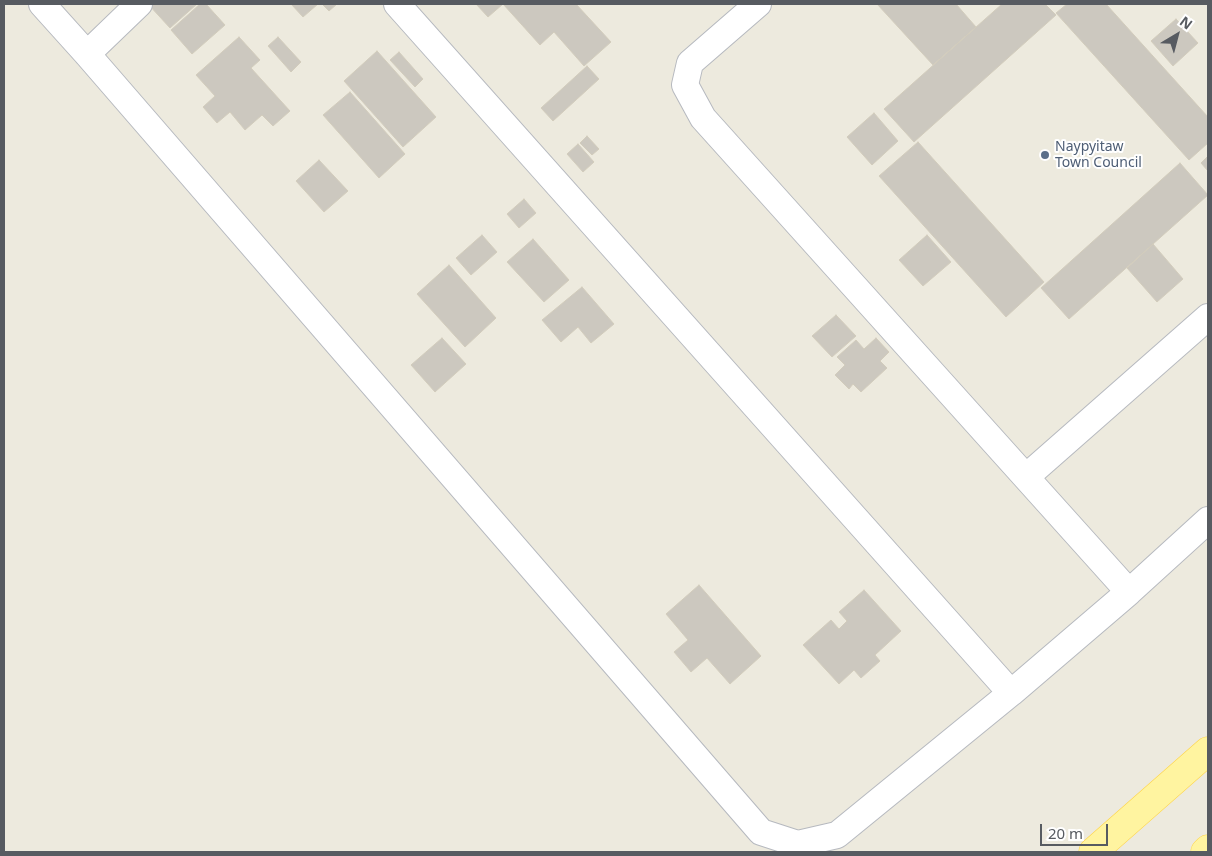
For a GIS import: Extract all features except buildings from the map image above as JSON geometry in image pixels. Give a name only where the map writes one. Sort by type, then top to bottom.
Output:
[{"type":"main road","points":[[1093,852],[1208,751]]},
{"type":"main road","points":[[1205,852],[1208,849]]},
{"type":"street","points":[[42,4],[761,832],[798,844],[837,835],[1011,693],[1129,592],[1208,520]]},
{"type":"street","points":[[87,54],[139,4]]},
{"type":"street","points":[[397,4],[1011,693]]},
{"type":"street","points":[[758,4],[690,63],[685,85],[703,118],[1129,592]]},
{"type":"street","points":[[1026,477],[1208,317]]},
{"type":"place","name":"Naypyitaw Town Council","points":[[1045,155]]}]
